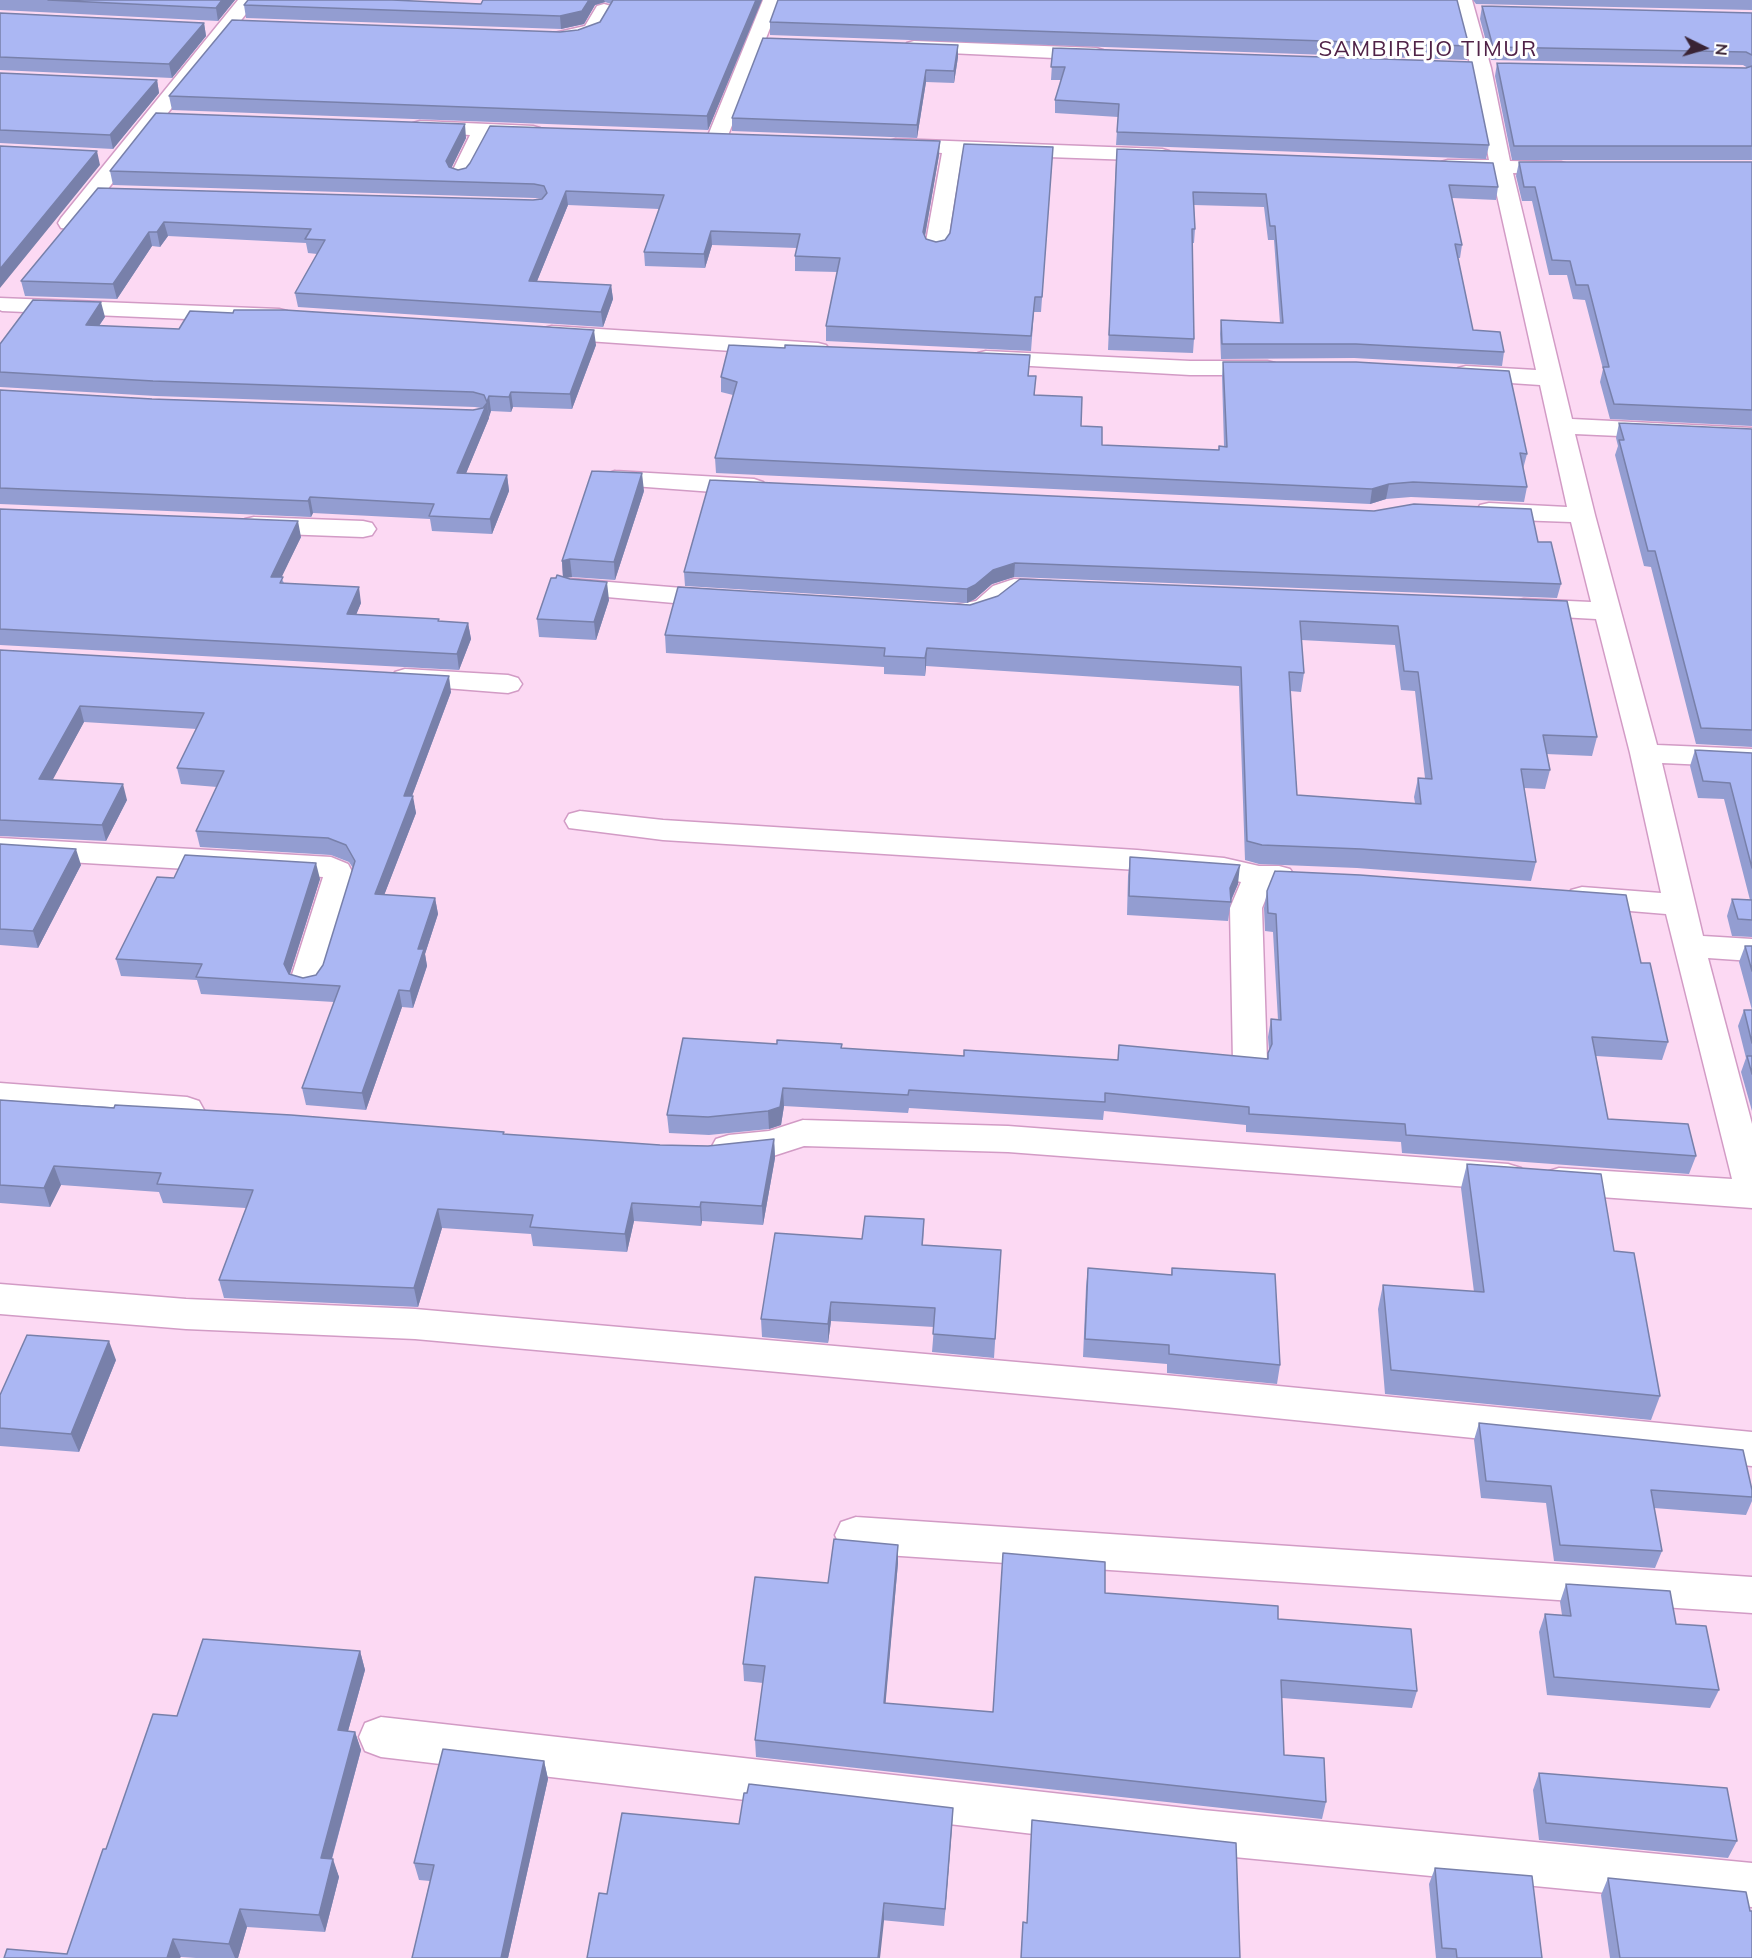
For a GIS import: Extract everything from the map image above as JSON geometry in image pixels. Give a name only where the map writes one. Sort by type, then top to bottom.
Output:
[{"type":"street","points":[[59,236],[248,0]]},
{"type":"street","points":[[717,138],[772,0]]},
{"type":"street","points":[[697,1149],[770,1144],[803,1133],[1008,1139],[1750,1178],[1689,946],[1645,753],[1582,515],[1501,168],[1481,68],[1464,6],[1489,12]]},
{"type":"street","points":[[542,38],[570,37],[587,33],[592,30],[604,10]]},
{"type":"street","points":[[201,28],[251,26]]},
{"type":"street","points":[[756,42],[780,42]]},
{"type":"street","points":[[898,47],[1111,54]]},
{"type":"street","points":[[1457,68],[1503,69]]},
{"type":"street","points":[[155,85],[179,86]]},
{"type":"street","points":[[154,118],[177,118]]},
{"type":"street","points":[[401,127],[558,133]]},
{"type":"street","points":[[460,176],[483,130]]},
{"type":"street","points":[[695,137],[741,139]]},
{"type":"street","points":[[871,144],[1180,155]]},
{"type":"street","points":[[936,247],[953,147]]},
{"type":"street","points":[[98,157],[120,158]]},
{"type":"street","points":[[1430,165],[1584,169]]},
{"type":"street","points":[[94,193],[118,194]]},
{"type":"street","points":[[6,299],[298,317]]},
{"type":"street","points":[[533,332],[837,351]]},
{"type":"street","points":[[966,358],[1190,368],[1284,368]]},
{"type":"street","points":[[1446,372],[1549,378]]},
{"type":"street","points":[[1561,426],[1752,435]]},
{"type":"street","points":[[615,479],[776,488]]},
{"type":"street","points":[[1468,510],[1582,515]]},
{"type":"street","points":[[234,524],[363,529]]},
{"type":"street","points":[[572,587],[742,600]]},
{"type":"street","points":[[936,611],[970,612],[986,608],[1003,592],[1014,587],[1073,590]]},
{"type":"street","points":[[1500,606],[1607,611]]},
{"type":"street","points":[[377,677],[508,684]]},
{"type":"street","points":[[1645,753],[1752,758]]},
{"type":"street","points":[[580,821],[663,830],[1137,860],[1224,868],[1260,876],[1305,876]]},
{"type":"street","points":[[0,848],[332,867],[337,871],[340,879],[308,981]]},
{"type":"street","points":[[1250,1062],[1246,908],[1260,876]]},
{"type":"street","points":[[1554,895],[1681,904]]},
{"type":"street","points":[[1689,946],[1752,950]]},
{"type":"street","points":[[0,1095],[213,1112]]},
{"type":"street","points":[[0,1299],[186,1314],[415,1324],[1175,1392],[1752,1449]]},
{"type":"street","points":[[856,1535],[1752,1595]]},
{"type":"street","points":[[381,1737],[1203,1832],[1752,1885]]},
{"type":"building","points":[[48,0],[222,0],[216,8]]},
{"type":"building","points":[[248,0],[392,0],[481,4],[483,0],[589,0],[582,11],[560,16],[244,5]]},
{"type":"building","points":[[613,0],[756,0],[707,116],[169,96],[232,20],[560,32],[578,30],[600,22]]},
{"type":"building","points":[[778,0],[1457,0],[1469,46],[770,22]]},
{"type":"building","points":[[1482,6],[1752,13],[1752,55],[1746,52],[1493,47]]},
{"type":"building","points":[[0,13],[204,23],[169,64],[0,57]]},
{"type":"building","points":[[763,38],[958,45],[954,71],[926,70],[917,125],[732,118]]},
{"type":"building","points":[[1053,48],[1472,62],[1489,145],[1117,132],[1119,104],[1055,100],[1065,67],[1051,67]]},
{"type":"building","points":[[1497,63],[1746,68],[1752,66],[1752,146],[1514,146]]},
{"type":"building","points":[[0,73],[157,80],[110,135],[0,130]]},
{"type":"building","points":[[156,113],[465,124],[446,161],[449,167],[458,170],[466,168],[470,163],[490,126],[940,141],[923,232],[926,239],[936,242],[945,240],[950,233],[964,144],[1053,147],[1042,297],[1035,297],[1031,336],[826,326],[840,258],[795,256],[800,234],[711,231],[704,254],[644,252],[664,195],[566,191],[529,281],[611,285],[601,312],[295,293],[325,240],[305,239],[311,229],[164,222],[157,232],[149,232],[113,284],[21,281],[98,188],[533,200],[542,199],[547,193],[544,186],[534,184],[110,171]]},
{"type":"building","points":[[0,146],[97,151],[0,269]]},
{"type":"building","points":[[1117,149],[1493,163],[1498,187],[1449,185],[1462,245],[1455,244],[1473,330],[1500,332],[1504,352],[1356,344],[1222,344],[1221,320],[1283,323],[1275,226],[1270,226],[1266,194],[1193,192],[1194,339],[1109,335]]},
{"type":"building","points":[[1519,162],[1752,162],[1752,410],[1614,404],[1603,367],[1609,367],[1588,285],[1576,285],[1570,261],[1552,260],[1535,187],[1524,187]]},
{"type":"building","points":[[33,300],[101,302],[86,325],[179,329],[190,311],[233,313],[234,310],[285,310],[594,330],[570,394],[511,392],[509,397],[489,396],[487,402],[484,395],[473,392],[153,381],[0,372],[0,344]]},
{"type":"building","points":[[729,345],[785,348],[785,345],[1030,355],[1028,376],[1036,376],[1034,395],[1082,397],[1081,426],[1102,427],[1102,445],[1219,450],[1219,446],[1227,447],[1223,362],[1356,362],[1509,371],[1527,454],[1520,453],[1527,487],[1413,482],[1389,484],[1372,489],[715,458],[737,382],[721,377]]},
{"type":"building","points":[[0,390],[152,399],[473,410],[483,408],[487,403],[457,473],[507,475],[490,519],[429,516],[434,504],[310,497],[308,501],[0,488]]},
{"type":"building","points":[[1619,423],[1752,429],[1752,730],[1701,728],[1655,551],[1648,551],[1619,440],[1624,440]]},
{"type":"building","points":[[592,471],[642,473],[614,562],[570,559],[562,561]]},
{"type":"building","points":[[710,480],[1374,511],[1414,504],[1531,509],[1538,542],[1551,542],[1561,584],[1015,563],[993,570],[967,589],[684,572]]},
{"type":"building","points":[[0,509],[298,521],[271,577],[283,577],[280,583],[359,587],[347,614],[439,619],[438,621],[468,623],[457,654],[0,629]]},
{"type":"building","points":[[557,575],[570,579],[607,582],[594,622],[537,619],[551,578],[556,578]]},
{"type":"building","points":[[1020,579],[1567,601],[1597,737],[1543,735],[1550,770],[1521,769],[1536,862],[1361,849],[1262,845],[1247,841],[1241,667],[927,648],[925,658],[884,656],[885,648],[665,635],[678,587],[970,605],[998,596]],"holes":[[[1300,621],[1398,626],[1404,671],[1418,672],[1432,779],[1418,778],[1421,804],[1297,795],[1289,672],[1304,673]]]},
{"type":"building","points":[[0,650],[449,676],[404,796],[413,796],[375,894],[435,898],[418,949],[424,949],[410,991],[399,990],[362,1093],[302,1088],[340,986],[196,977],[202,964],[116,959],[157,877],[174,878],[185,855],[316,863],[284,964],[289,974],[303,978],[316,975],[323,965],[355,861],[346,845],[328,838],[196,831],[224,771],[177,768],[204,713],[80,706],[39,779],[123,784],[102,825],[0,820]]},
{"type":"building","points":[[1695,750],[1752,753],[1752,868],[1730,783],[1703,781]]},
{"type":"building","points":[[0,844],[76,849],[33,931],[0,929]]},
{"type":"building","points":[[1130,857],[1240,865],[1230,888],[1231,902],[1129,896]]},
{"type":"building","points":[[1275,871],[1360,875],[1626,895],[1641,963],[1650,963],[1668,1042],[1592,1037],[1608,1119],[1688,1124],[1696,1156],[1406,1135],[1405,1124],[1249,1114],[1249,1107],[1105,1093],[1105,1102],[909,1090],[908,1095],[783,1088],[780,1107],[768,1111],[708,1117],[667,1115],[683,1038],[777,1044],[777,1040],[842,1044],[841,1048],[964,1056],[964,1050],[1118,1060],[1119,1045],[1268,1059],[1272,1044],[1271,1019],[1281,1020],[1276,914],[1268,913],[1267,891]]},
{"type":"building","points":[[1732,899],[1752,900],[1752,920],[1738,919]]},
{"type":"building","points":[[1745,946],[1752,946],[1752,971]]},
{"type":"building","points":[[1744,1010],[1752,1010],[1752,1043]]},
{"type":"building","points":[[1747,1056],[1752,1056],[1752,1074]]},
{"type":"building","points":[[0,1100],[114,1108],[115,1105],[291,1115],[660,1145],[708,1146],[774,1139],[762,1206],[701,1202],[700,1207],[632,1203],[625,1234],[530,1227],[533,1215],[438,1209],[414,1288],[219,1280],[253,1190],[157,1184],[161,1173],[54,1166],[44,1188],[0,1185]]},
{"type":"building","points":[[1467,1164],[1601,1174],[1614,1251],[1634,1253],[1660,1396],[1391,1370],[1383,1285],[1484,1292]]},
{"type":"building","points":[[865,1216],[924,1219],[922,1245],[1001,1250],[995,1339],[933,1334],[935,1308],[831,1302],[828,1324],[761,1319],[775,1233],[862,1239]]},
{"type":"building","points":[[1088,1268],[1172,1275],[1172,1268],[1275,1274],[1280,1365],[1169,1354],[1169,1345],[1085,1339]]},
{"type":"building","points":[[27,1335],[109,1341],[71,1434],[0,1428],[0,1395]]},
{"type":"building","points":[[1479,1423],[1743,1450],[1752,1497],[1651,1490],[1662,1551],[1560,1545],[1551,1486],[1486,1481]]},
{"type":"building","points":[[834,1539],[898,1545],[884,1703],[993,1712],[1003,1553],[1105,1562],[1105,1593],[1278,1606],[1278,1619],[1411,1629],[1417,1691],[1281,1680],[1284,1755],[1324,1758],[1326,1802],[755,1740],[765,1666],[743,1664],[755,1577],[828,1583]]},
{"type":"building","points":[[1566,1584],[1670,1591],[1676,1624],[1706,1626],[1719,1690],[1554,1677],[1545,1614],[1571,1616]]},
{"type":"building","points":[[203,1639],[360,1651],[338,1730],[355,1732],[321,1858],[333,1859],[319,1915],[240,1909],[229,1944],[173,1939],[167,1958],[4,1958],[7,1949],[67,1954],[153,1714],[177,1716]]},
{"type":"building","points":[[443,1749],[544,1761],[501,1958],[412,1958],[434,1865],[414,1863]]},
{"type":"building","points":[[1539,1773],[1727,1788],[1737,1841],[1546,1823]]},
{"type":"building","points":[[749,1784],[953,1808],[945,1909],[884,1903],[878,1958],[587,1958],[599,1893],[607,1894],[622,1813],[739,1824],[744,1793],[747,1793]]},
{"type":"building","points":[[1032,1820],[1236,1843],[1240,1958],[1021,1958],[1023,1922],[1027,1923]]},
{"type":"building","points":[[1435,1868],[1532,1876],[1542,1958],[1457,1958],[1456,1949],[1442,1948]]},
{"type":"building","points":[[1608,1878],[1746,1892],[1750,1911],[1752,1911],[1752,1958],[1620,1958]]},
{"type":"district","name":"SAMBIREJO TIMUR","points":[[1428,49]]}]
